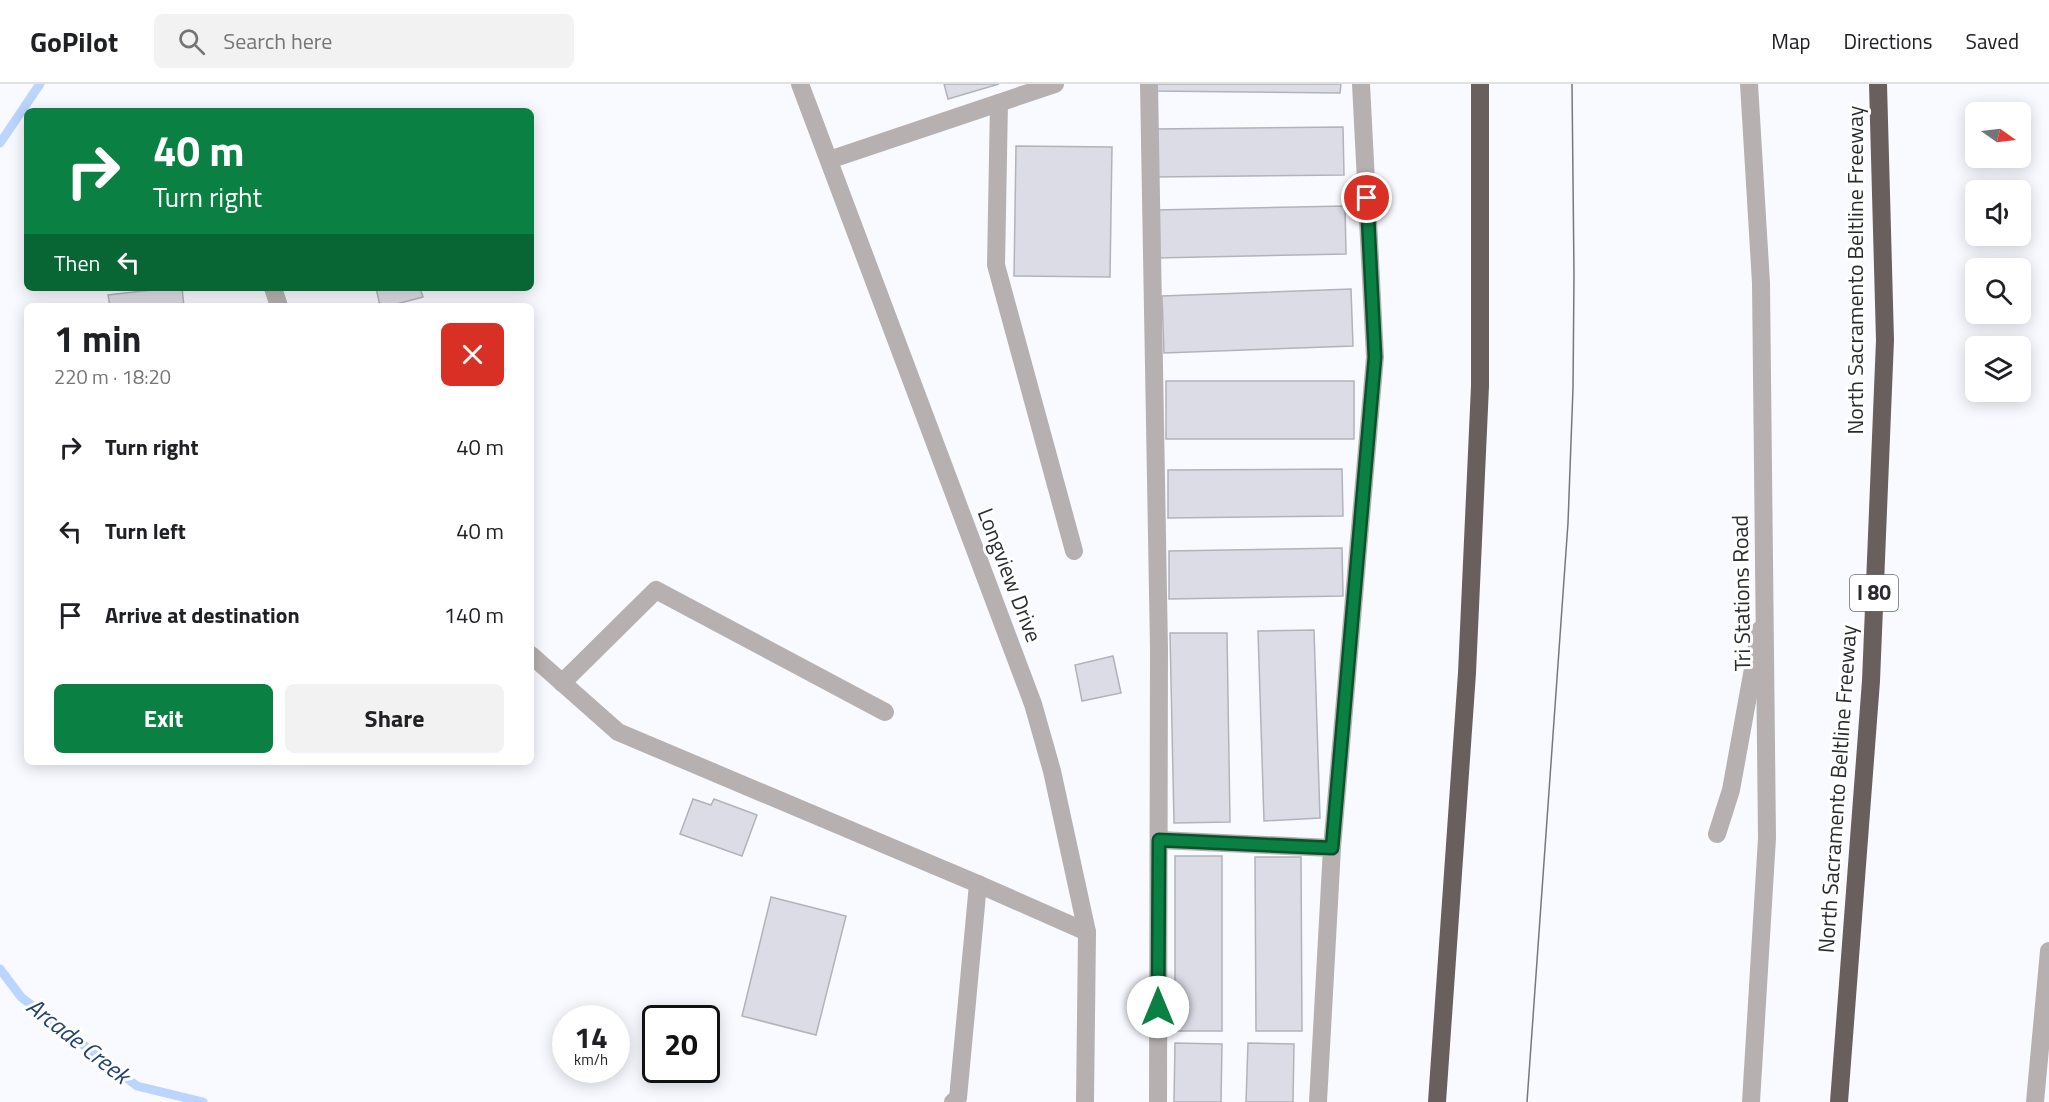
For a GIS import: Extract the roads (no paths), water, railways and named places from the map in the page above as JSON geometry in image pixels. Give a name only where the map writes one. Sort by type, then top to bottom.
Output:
[{"type":"highway","points":[[1437,1102],[1467,673],[1480,386],[1480,84]]},
{"type":"highway","name":"North Sacramento Beltline Freeway","points":[[1839,1102],[1871,681],[1885,340],[1878,84]]},
{"type":"street","name":"Longview Drive","points":[[800,84],[1033,704],[1052,771],[1087,932],[1085,1102]]},
{"type":"street","points":[[829,160],[1055,84]]},
{"type":"street","points":[[1149,84],[1158,637],[1158,1102]]},
{"type":"street","points":[[1318,1102],[1332,848],[1375,357],[1361,84]]},
{"type":"street","name":"Tri Stations Road","points":[[1749,84],[1761,283],[1767,838],[1751,1102]]},
{"type":"street","points":[[999,103],[996,265],[1074,551]]},
{"type":"street","points":[[562,682],[656,590],[885,712]]},
{"type":"street","points":[[1717,834],[1731,790],[1766,598]]},
{"type":"street","points":[[534,658],[618,732],[1087,932]]},
{"type":"street","points":[[1159,840],[1332,848]]},
{"type":"street","points":[[953,1102],[958,1098],[978,884]]},
{"type":"street","points":[[2035,1102],[2049,951]]},
{"type":"waterway","name":"Arcade Creek","points":[[0,143],[40,84]]},
{"type":"waterway","name":"Arcade Creek","points":[[0,969],[21,997],[137,1086],[203,1102]]},
{"type":"tram line","points":[[1527,1102],[1568,523],[1573,388],[1572,84]]}]
